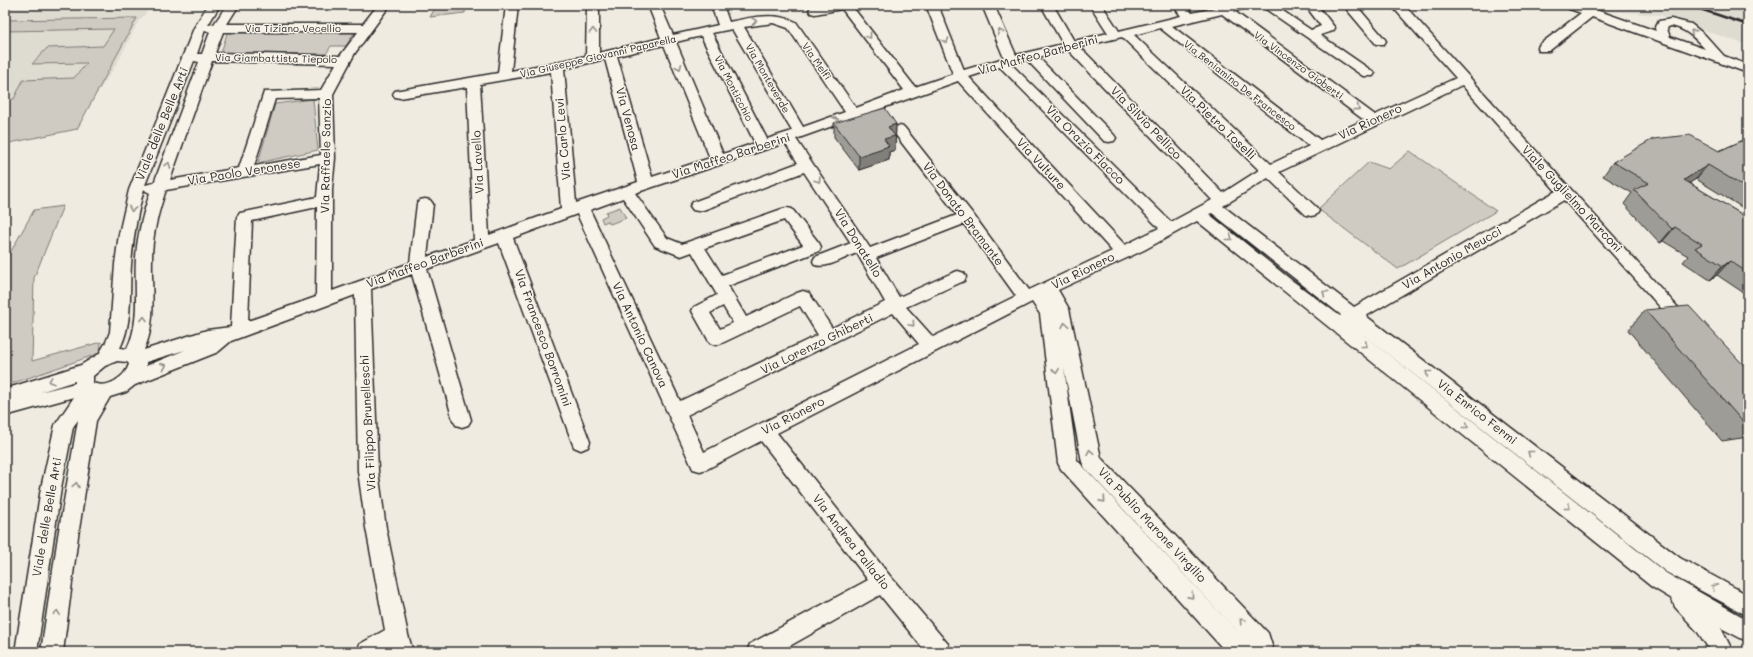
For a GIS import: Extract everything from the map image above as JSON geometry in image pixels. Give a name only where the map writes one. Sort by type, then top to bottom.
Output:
[{"type":"street","name":"Viale delle Belle Arti","points":[[105,358],[114,345],[118,332],[125,249],[136,190],[200,28],[214,5]]},
{"type":"street","name":"Viale delle Belle Arti","points":[[128,380],[135,373],[138,363],[134,357],[144,328],[144,258],[149,226],[159,186],[218,28],[233,5]]},
{"type":"street","name":"Via Raffaele Sanzio","points":[[324,300],[328,158],[326,94],[344,60],[384,5]]},
{"type":"street","points":[[504,76],[512,5]]},
{"type":"street","points":[[592,58],[593,5]]},
{"type":"street","points":[[654,5],[718,159]]},
{"type":"street","name":"Via Monteverde","points":[[717,5],[731,25],[794,135]]},
{"type":"street","points":[[815,10],[844,5],[912,92]]},
{"type":"street","points":[[932,5],[960,76]]},
{"type":"street","points":[[988,5],[1007,61]]},
{"type":"street","name":"Via Silvio Pellico","points":[[1047,5],[1070,45],[1211,207]]},
{"type":"street","name":"Via Pietro Toselli","points":[[1096,5],[1120,34],[1311,211]]},
{"type":"street","points":[[1179,5],[1189,18]]},
{"type":"street","points":[[1266,5],[1368,73]]},
{"type":"street","points":[[1311,5],[1329,28],[1311,34]]},
{"type":"street","points":[[1349,5],[1380,41]]},
{"type":"street","name":"Viale Guglielmo Marconi","points":[[1397,5],[1695,335]]},
{"type":"street","points":[[1571,5],[1748,69]]},
{"type":"street","name":"Via Maffeo Barberini","points":[[105,358],[117,354],[134,357],[207,337],[233,333],[626,191],[718,159],[794,135],[912,92],[1007,61],[1231,7]]},
{"type":"street","name":"Via Vincenzo Gioberti","points":[[1231,7],[1374,120]]},
{"type":"street","points":[[1544,48],[1590,12]]},
{"type":"street","name":"Via Giuseppe Giovanni Paparella","points":[[400,94],[557,67],[731,25],[773,19]]},
{"type":"street","name":"Via Melfi","points":[[773,19],[784,21],[792,25],[853,114]]},
{"type":"street","points":[[1665,39],[1661,29],[1663,24],[1671,22],[1682,24],[1692,29],[1721,59]]},
{"type":"street","name":"Via Beniamino De Francesco","points":[[1162,24],[1318,146]]},
{"type":"street","points":[[200,28],[218,28]]},
{"type":"street","name":"Via Tiziano Vecellio","points":[[218,28],[367,28]]},
{"type":"street","name":"Via Monticchio","points":[[705,32],[763,145]]},
{"type":"street","name":"Via Venosa","points":[[610,54],[646,184]]},
{"type":"street","points":[[1030,56],[1109,138]]},
{"type":"street","name":"Viale delle Belle Arti","points":[[188,59],[207,57]]},
{"type":"street","name":"Via Giambattista Tiepolo","points":[[207,57],[344,60]]},
{"type":"street","name":"Via Orazio Flacco","points":[[1007,61],[1168,228]]},
{"type":"street","name":"Via Carlo Levi","points":[[557,67],[575,209]]},
{"type":"street","name":"Via Vulture","points":[[960,76],[1122,252]]},
{"type":"street","name":"Via Rionero","points":[[700,463],[1037,293],[1122,252],[1138,246],[1168,228],[1211,207],[1268,171],[1318,146],[1465,79]]},
{"type":"street","name":"Via Lavello","points":[[473,82],[482,242]]},
{"type":"street","points":[[245,172],[269,95],[326,94]]},
{"type":"street","name":"Via Donato Bramante","points":[[899,130],[967,217],[1037,293]]},
{"type":"street","name":"Via Donatello","points":[[794,135],[808,165],[864,250],[895,305],[932,346]]},
{"type":"street","name":"Via Paolo Veronese","points":[[159,186],[328,158]]},
{"type":"street","points":[[698,206],[808,165]]},
{"type":"street","name":"Viale delle Belle Arti","points":[[136,190],[159,186]]},
{"type":"street","points":[[626,191],[661,242],[681,250],[787,213],[813,248],[718,283]]},
{"type":"street","name":"Via Antonio Meucci","points":[[1346,320],[1566,192]]},
{"type":"street","points":[[233,333],[245,218],[326,200]]},
{"type":"street","points":[[425,204],[418,266],[462,420]]},
{"type":"street","name":"Via Enrico Fermi","points":[[1211,207],[1284,283],[1346,320],[1555,472],[1673,565],[1748,606]]},
{"type":"street","name":"Via Antonio Canova","points":[[575,209],[700,463]]},
{"type":"street","points":[[821,261],[864,250],[967,217]]},
{"type":"street","name":"Via Francesco Borromini","points":[[504,234],[581,442]]},
{"type":"street","points":[[696,245],[743,326]]},
{"type":"street","name":"Via Lorenzo Ghiberti","points":[[676,412],[895,305],[958,277]]},
{"type":"street","name":"Via Filippo Brunelleschi","points":[[362,286],[368,471],[376,528],[400,644]]},
{"type":"street","name":"Via Publio Marone Virgilio","points":[[1037,293],[1048,313],[1068,463],[1239,650],[1244,652]]},
{"type":"street","name":"Via Publio Marone Virgilio","points":[[1037,293],[1061,309],[1092,462],[1260,640],[1263,652]]},
{"type":"street","points":[[726,297],[700,310],[716,338],[803,297],[829,338]]},
{"type":"street","name":"Via Enrico Fermi","points":[[1346,320],[1539,484],[1659,580],[1690,607],[1718,642],[1722,652]]},
{"type":"street","name":"Via Maffeo Barberini","points":[[91,385],[114,389],[128,380],[212,347],[233,333]]},
{"type":"street","points":[[5,409],[91,385],[105,358]]},
{"type":"street","name":"Viale delle Belle Arti","points":[[26,652],[51,488],[64,425],[91,385]]},
{"type":"street","name":"Viale delle Belle Arti","points":[[52,652],[91,385]]},
{"type":"street","points":[[5,396],[91,385]]},
{"type":"street","points":[[33,400],[52,402],[61,408],[64,425]]},
{"type":"street","name":"Via Andrea Palladio","points":[[764,430],[883,583],[940,652]]},
{"type":"street","points":[[1539,484],[1555,472]]},
{"type":"street","name":"Via Enrico Fermi","points":[[1659,580],[1748,632]]},
{"type":"street","points":[[758,652],[883,583]]},
{"type":"street","points":[[368,652],[400,644]]},
{"type":"shaded area","points":[[14,5],[153,5],[138,22],[118,62],[86,110],[5,144],[5,15]]},
{"type":"shaded area","points":[[437,5],[466,5],[465,13],[430,17]]},
{"type":"shaded area","points":[[1582,5],[1748,5],[1748,57],[1741,54],[1747,45],[1660,15],[1595,10]]},
{"type":"shaded area","points":[[137,18],[77,129],[5,144],[5,100],[14,99],[23,80],[74,78],[87,63],[32,64],[47,48],[103,46],[114,29],[5,31],[5,20]]},
{"type":"shaded area","points":[[228,30],[356,30],[346,46],[331,46],[326,54],[221,53]]},
{"type":"shaded area","points":[[313,99],[318,150],[258,163],[275,104]]},
{"type":"shaded area","points":[[1410,151],[1496,211],[1398,269],[1318,209],[1369,162],[1389,169]]},
{"type":"shaded area","points":[[63,206],[34,278],[32,361],[101,342],[100,353],[5,386],[5,262],[34,210]]},
{"type":"shaded area","points":[[620,207],[626,218],[610,224],[608,221],[603,223],[601,218],[607,215],[606,212]]},
{"type":"building","points":[[885,108],[896,124],[888,127],[895,136],[884,139],[889,146],[859,156],[834,123]]},
{"type":"building","points":[[1690,135],[1719,151],[1748,138],[1748,189],[1708,165],[1684,180],[1748,218],[1748,273],[1730,261],[1723,266],[1695,248],[1702,244],[1675,227],[1672,229],[1634,190],[1649,183],[1613,162],[1653,139]]},
{"type":"building","points":[[1689,306],[1748,370],[1748,421],[1743,422],[1645,310]]},
{"type":"railway","points":[[1688,5],[1748,25]]},
{"type":"railway","points":[[1743,5],[1748,7]]}]
